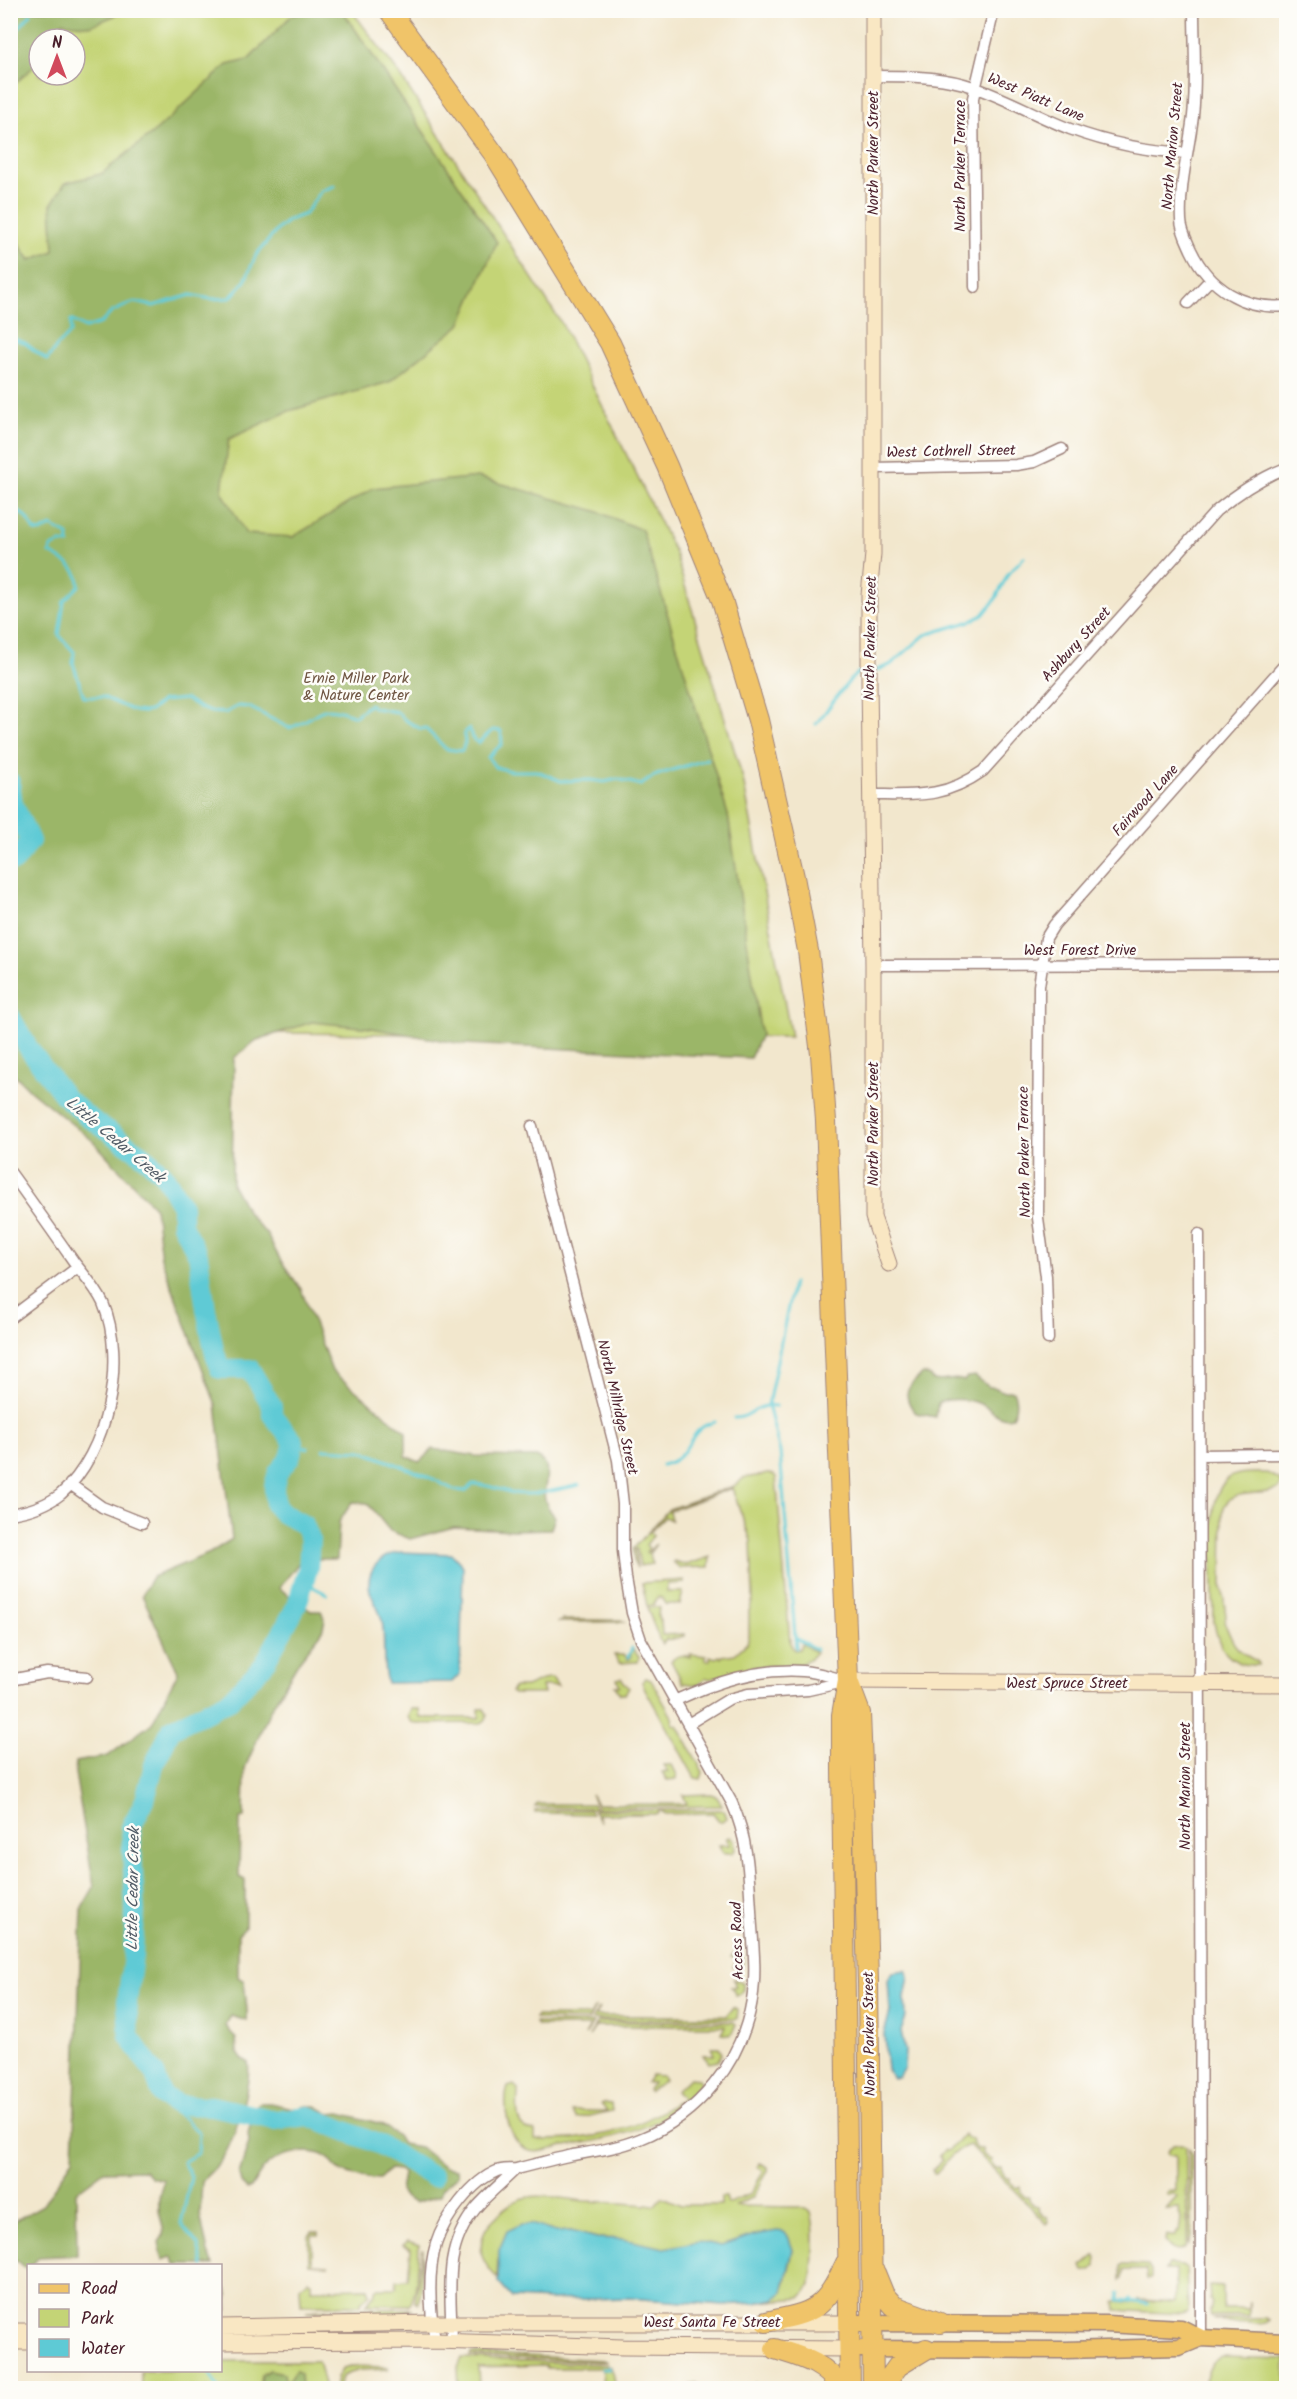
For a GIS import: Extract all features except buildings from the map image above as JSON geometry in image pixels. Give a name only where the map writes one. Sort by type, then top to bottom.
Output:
[{"type":"highway","name":"North Parker Street","points":[[389,10],[494,154],[610,343],[667,466],[722,600],[770,765],[808,951],[821,1054],[826,1121],[848,1682],[842,1715],[850,2388]]},
{"type":"highway","name":"North Parker Street","points":[[848,1682],[860,1713],[862,1766],[868,1982],[873,2388]]},
{"type":"highway","points":[[766,2322],[802,2315],[819,2306],[832,2290],[848,2260]]},
{"type":"highway","points":[[871,2266],[884,2295],[894,2306],[940,2323]]},
{"type":"highway","points":[[775,2349],[822,2366],[835,2378],[841,2388]]},
{"type":"highway","points":[[882,2388],[898,2366],[926,2349]]},
{"type":"main road","name":"West Santa Fe Street","points":[[849,2323],[1106,2324],[1181,2328],[1201,2338],[1287,2342]]},
{"type":"main road","name":"West Santa Fe Street","points":[[849,2349],[1065,2350],[1179,2347],[1201,2338]]},
{"type":"street","name":"North Parker Street","points":[[873,10],[873,554],[869,595],[873,1217],[889,1264]]},
{"type":"street","name":"North Parker Terrace","points":[[975,287],[974,98],[994,10]]},
{"type":"street","name":"North Marion Street","points":[[1194,10],[1193,115],[1187,153],[1182,227],[1197,264],[1210,280]]},
{"type":"street","name":"West Piatt Lane","points":[[873,76],[947,80],[1019,104],[1068,128],[1108,142],[1187,153]]},
{"type":"street","points":[[1188,303],[1210,280],[1225,292],[1254,304],[1287,306]]},
{"type":"street","name":"West Cothrell Street","points":[[873,468],[1016,465],[1034,462],[1062,449]]},
{"type":"street","name":"Ashbury Street","points":[[870,795],[936,794],[966,783],[983,771],[1216,511],[1259,480],[1287,468]]},
{"type":"street","name":"Fairwood Lane","points":[[1041,964],[1046,938],[1054,925],[1287,663]]},
{"type":"street","name":"North Parker Terrace","points":[[1041,964],[1038,1218],[1046,1276],[1048,1339]]},
{"type":"street","name":"West Forest Drive","points":[[873,965],[1287,964]]},
{"type":"street","name":"North Millridge Street","points":[[532,1126],[618,1460],[623,1504],[623,1551],[632,1613],[642,1640],[687,1724]]},
{"type":"street","points":[[10,1172],[95,1290],[107,1313],[114,1348],[109,1400],[86,1464],[70,1484],[51,1501],[39,1507],[10,1514]]},
{"type":"street","name":"North Marion Street","points":[[1199,1234],[1201,2338]]},
{"type":"street","points":[[10,1318],[78,1267]]},
{"type":"street","points":[[1200,1455],[1287,1454]]},
{"type":"street","points":[[70,1484],[102,1507],[142,1523]]},
{"type":"street","points":[[674,1701],[709,1685],[759,1672],[805,1671],[848,1682]]},
{"type":"street","points":[[10,1680],[46,1673],[87,1677]]},
{"type":"street","points":[[687,1724],[729,1699],[748,1694],[808,1690],[848,1682]]},
{"type":"street","name":"West Spruce Street","points":[[848,1682],[1287,1684]]},
{"type":"street","name":"Access Road","points":[[435,2341],[432,2323],[433,2259],[436,2242],[451,2215],[466,2195],[486,2176],[500,2170],[516,2169],[622,2145],[668,2126],[703,2098],[730,2062],[740,2041],[752,2001],[755,1972],[746,1843],[732,1803],[687,1724]]},
{"type":"street","points":[[452,2341],[450,2270],[457,2240],[477,2207],[516,2169]]},
{"type":"street","name":"West Santa Fe Street","points":[[222,2327],[432,2323],[849,2323]]},
{"type":"street","points":[[10,2331],[27,2331]]},
{"type":"street","name":"West Santa Fe Street","points":[[222,2342],[452,2341],[623,2347],[849,2349]]},
{"type":"street","points":[[10,2342],[27,2342]]},
{"type":"green space","points":[[11,10],[126,10],[90,26],[62,22],[60,27],[27,27],[27,73],[11,87]]},
{"type":"green space","name":"Ernie Miller Park & Nature Center","points":[[308,10],[343,11],[497,242],[460,325],[389,382],[289,411],[229,439],[222,491],[246,534],[293,537],[373,488],[478,477],[596,511],[642,530],[728,815],[761,1035],[750,1058],[463,1044],[371,1028],[312,1022],[257,1040],[234,1058],[232,1184],[248,1213],[267,1235],[281,1261],[301,1289],[332,1371],[406,1432],[406,1456],[419,1462],[433,1449],[475,1456],[537,1457],[546,1465],[544,1496],[555,1517],[551,1529],[454,1527],[410,1539],[390,1531],[367,1503],[352,1502],[339,1522],[337,1559],[302,1559],[279,1588],[311,1611],[321,1611],[325,1619],[322,1632],[299,1661],[270,1710],[245,1768],[244,1817],[240,1818],[239,1877],[245,1880],[245,1927],[238,1934],[238,1977],[244,1981],[247,2021],[231,2016],[226,2026],[236,2039],[237,2052],[242,2059],[248,2062],[249,2071],[241,2112],[226,2152],[202,2181],[200,2214],[208,2253],[214,2264],[175,2264],[171,2257],[163,2260],[159,2243],[163,2230],[159,2204],[164,2180],[151,2177],[144,2170],[104,2171],[76,2192],[77,2255],[39,2257],[33,2264],[27,2264],[27,2270],[17,2261],[11,2262],[11,2223],[43,2205],[73,2159],[82,1908],[94,1887],[75,1773],[76,1762],[108,1756],[152,1723],[178,1672],[142,1595],[152,1577],[210,1553],[232,1539],[216,1405],[161,1258],[155,1208],[93,1141],[31,1091],[11,1071],[11,199],[19,244],[30,260],[54,251],[51,205],[65,183],[101,174],[158,129],[227,65],[248,60],[291,16]]},
{"type":"green space","name":"Ernie Miller Park & Nature Center","points":[[11,11],[352,11],[398,72],[562,324],[675,553],[743,779],[791,1037],[11,1031]]},
{"type":"green space","points":[[923,1374],[931,1376],[931,1379],[935,1381],[960,1379],[964,1381],[967,1377],[975,1376],[989,1387],[1002,1391],[1013,1391],[1016,1404],[1012,1417],[1001,1417],[981,1404],[963,1400],[938,1403],[936,1417],[916,1413],[908,1401],[907,1392],[909,1387]]},
{"type":"green space","points":[[1267,1473],[1279,1479],[1281,1484],[1278,1489],[1271,1492],[1238,1495],[1226,1503],[1223,1511],[1222,1586],[1226,1616],[1224,1621],[1236,1646],[1258,1662],[1258,1665],[1248,1665],[1232,1659],[1218,1640],[1213,1600],[1213,1516],[1221,1486],[1229,1478],[1240,1474]]},
{"type":"green space","points":[[768,1474],[776,1477],[790,1643],[794,1650],[799,1649],[802,1643],[816,1652],[809,1660],[800,1664],[751,1667],[707,1678],[697,1685],[683,1683],[671,1661],[676,1657],[690,1657],[690,1654],[706,1656],[706,1660],[710,1660],[710,1656],[721,1658],[735,1654],[747,1643],[749,1636],[749,1611],[753,1599],[751,1541],[732,1488],[669,1511],[671,1520],[665,1517],[650,1532],[653,1536],[646,1545],[649,1548],[647,1553],[656,1544],[649,1554],[653,1564],[640,1566],[637,1549],[635,1549],[637,1568],[634,1563],[633,1549],[669,1509],[734,1486],[744,1478]]},
{"type":"green space","points":[[710,1557],[709,1567],[680,1568],[673,1562],[686,1565]]},
{"type":"green space","points":[[684,1580],[684,1583],[667,1584],[667,1592],[683,1592],[680,1604],[665,1604],[662,1598],[658,1597],[653,1605],[647,1606],[642,1583]]},
{"type":"green space","points":[[659,1607],[658,1617],[661,1621],[662,1635],[684,1634],[684,1636],[669,1640],[667,1638],[662,1644],[647,1608]]},
{"type":"green space","points":[[562,1620],[621,1620],[624,1622],[559,1622]]},
{"type":"green space","points":[[632,1648],[639,1657],[638,1662],[619,1663],[614,1655],[625,1655],[627,1659],[630,1659]]},
{"type":"green space","points":[[552,1678],[558,1686],[542,1686],[544,1694],[514,1694],[511,1692],[514,1687],[526,1687]]},
{"type":"green space","points":[[621,1678],[629,1688],[625,1694],[620,1694],[615,1686],[620,1686],[617,1679]]},
{"type":"green space","points":[[646,1678],[651,1680],[672,1717],[673,1724],[677,1725],[703,1772],[701,1779],[695,1778],[644,1687],[642,1682]]},
{"type":"green space","points":[[411,1709],[419,1709],[420,1718],[479,1718],[479,1709],[484,1709],[487,1714],[486,1720],[481,1723],[416,1724],[410,1721],[408,1716]]},
{"type":"green space","points":[[664,1765],[672,1765],[677,1775],[676,1779],[667,1780],[662,1772],[668,1772]]},
{"type":"green space","points":[[712,1794],[717,1797],[722,1806],[598,1808],[591,1795],[597,1804],[687,1804],[683,1795]]},
{"type":"green space","points":[[537,1804],[593,1804],[595,1808],[535,1807]]},
{"type":"green space","points":[[540,1810],[590,1810],[592,1814],[535,1813]]},
{"type":"green space","points":[[593,1810],[660,1810],[658,1814],[597,1814],[600,1822]]},
{"type":"green space","points":[[660,1810],[724,1810],[727,1818],[720,1822],[713,1813],[665,1814]]},
{"type":"green space","points":[[730,1837],[734,1840],[735,1850],[732,1853],[723,1853],[719,1845],[730,1845],[726,1838]]},
{"type":"green space","points":[[736,1951],[743,1955],[744,1963],[741,1967],[733,1967],[736,1959],[731,1957]]},
{"type":"green space","points":[[733,1979],[743,1982],[740,1994],[736,1995],[731,1987],[736,1987]]},
{"type":"green space","points":[[595,2007],[589,2020],[535,2019],[537,2016],[590,2016]]},
{"type":"green space","points":[[733,2007],[738,2010],[737,2019],[592,2020],[599,2008],[596,2016],[726,2016]]},
{"type":"green space","points":[[598,2022],[733,2022],[736,2024],[729,2035],[721,2034],[725,2026],[596,2026],[589,2036]]},
{"type":"green space","points":[[535,2023],[594,2023],[585,2035],[590,2026],[537,2026]]},
{"type":"green space","points":[[711,2047],[719,2047],[722,2053],[718,2061],[709,2063],[703,2055],[714,2055]]},
{"type":"green space","points":[[651,2075],[662,2076],[664,2080],[650,2091],[648,2090],[652,2083],[646,2083]]},
{"type":"green space","points":[[689,2078],[699,2079],[700,2085],[679,2105],[676,2104],[669,2113],[658,2121],[610,2138],[534,2152],[522,2147],[516,2140],[508,2122],[506,2094],[508,2087],[514,2085],[518,2089],[517,2109],[520,2122],[528,2130],[535,2131],[535,2140],[573,2139],[609,2133],[644,2121],[677,2102],[680,2102],[682,2098],[676,2091]]},
{"type":"green space","points":[[259,2103],[298,2109],[316,2106],[330,2114],[340,2113],[382,2124],[397,2136],[402,2144],[420,2147],[444,2167],[457,2169],[458,2175],[442,2189],[440,2196],[414,2203],[405,2198],[400,2191],[403,2173],[399,2170],[390,2169],[379,2179],[358,2177],[338,2169],[323,2155],[306,2152],[288,2154],[273,2161],[262,2170],[251,2188],[247,2189],[241,2183],[239,2174],[249,2142],[248,2133],[255,2107]]},
{"type":"green space","points":[[601,2104],[611,2104],[612,2111],[577,2119],[572,2111],[607,2111]]},
{"type":"green space","points":[[963,2134],[968,2139],[972,2139],[977,2149],[982,2149],[982,2153],[991,2159],[991,2163],[996,2168],[1001,2168],[1006,2178],[1010,2178],[1010,2182],[1015,2187],[1020,2187],[1020,2192],[1025,2197],[1029,2197],[1029,2201],[1038,2207],[1044,2216],[1048,2217],[1047,2224],[970,2145],[955,2153],[934,2174],[933,2169],[943,2159],[940,2156],[945,2150],[949,2151]]},
{"type":"green space","points":[[1173,2145],[1186,2146],[1187,2243],[1186,2248],[1177,2250],[1165,2241],[1166,2236],[1175,2236],[1176,2232],[1179,2232],[1181,2219],[1178,2208],[1166,2209],[1177,2197],[1172,2193],[1169,2196],[1166,2194],[1169,2191],[1176,2191],[1176,2155],[1168,2155],[1167,2152]]},
{"type":"green space","points":[[1189,2149],[1192,2154],[1192,2237],[1189,2246]]},
{"type":"green space","points":[[760,2163],[768,2167],[768,2171],[753,2197],[735,2206],[800,2207],[810,2211],[814,2233],[813,2271],[809,2286],[801,2298],[759,2302],[774,2299],[786,2282],[793,2250],[727,2244],[721,2247],[709,2243],[654,2247],[622,2239],[597,2238],[571,2231],[555,2232],[531,2224],[498,2260],[497,2278],[488,2267],[481,2252],[482,2240],[487,2227],[517,2200],[549,2196],[654,2206],[662,2197],[681,2205],[721,2205],[721,2197],[725,2197],[727,2204],[750,2194],[764,2171],[757,2167]]},
{"type":"green space","points":[[312,2232],[319,2232],[319,2235],[312,2235],[312,2264],[329,2265],[309,2264],[309,2236]]},
{"type":"green space","points":[[408,2241],[419,2245],[416,2285],[409,2305],[365,2305],[377,2288],[396,2288],[397,2280],[408,2279],[411,2249],[403,2245]]},
{"type":"green space","points":[[423,2248],[421,2292],[418,2304],[415,2301]]},
{"type":"green space","points":[[1095,2255],[1097,2259],[1095,2267],[1084,2271],[1082,2266]]},
{"type":"green space","points":[[1168,2265],[1182,2266],[1186,2269],[1188,2312],[1181,2314],[1116,2310],[1115,2301],[1147,2304],[1147,2301],[1138,2300],[1175,2302],[1176,2270],[1165,2270]]},
{"type":"green space","points":[[1121,2266],[1148,2266],[1151,2278],[1147,2279],[1146,2270],[1124,2270],[1121,2280]]},
{"type":"green space","points":[[308,2280],[311,2281],[311,2289],[368,2288],[370,2294],[361,2302],[361,2305],[301,2305],[300,2287]]},
{"type":"green space","points":[[222,2286],[228,2294],[227,2310],[222,2310]]},
{"type":"green space","points":[[1209,2286],[1223,2287],[1223,2309],[1248,2309],[1249,2301],[1249,2316],[1211,2316],[1212,2303]]},
{"type":"green space","points":[[413,2309],[397,2316],[306,2311]]},
{"type":"green space","points":[[1213,2319],[1265,2319],[1269,2321],[1258,2325]]},
{"type":"green space","points":[[471,2353],[603,2360],[607,2362],[470,2356]]},
{"type":"green space","points":[[1223,2357],[1286,2359],[1286,2388],[1201,2388],[1211,2365]]},
{"type":"green space","points":[[462,2358],[607,2365],[607,2368],[547,2368],[546,2365],[478,2367],[479,2388],[459,2388],[458,2368]]},
{"type":"green space","points":[[222,2361],[318,2361],[325,2388],[141,2388],[141,2372],[222,2372]]},
{"type":"green space","points":[[351,2366],[388,2367],[388,2369],[351,2372],[340,2380],[339,2388],[335,2388],[337,2378],[343,2368]]},
{"type":"green space","points":[[611,2366],[615,2388],[602,2388],[603,2370],[611,2370]]},
{"type":"green space","points":[[269,2370],[284,2373],[285,2380],[288,2381],[296,2370],[300,2374],[301,2387],[265,2388],[260,2383],[261,2375]]},
{"type":"green space","points":[[696,2383],[701,2386],[750,2387],[755,2383],[760,2387],[772,2388],[691,2388],[691,2384]]},
{"type":"water","points":[[401,1552],[452,1554],[463,1566],[460,1674],[452,1682],[387,1683],[382,1621],[369,1583],[376,1564],[387,1556]]},
{"type":"water","points":[[906,1970],[909,1977],[905,1997],[906,2017],[901,2031],[905,2051],[904,2069],[899,2077],[894,2078],[887,2070],[884,2034],[890,2012],[888,1980],[893,1972]]},
{"type":"water","points":[[522,2224],[531,2224],[555,2232],[571,2231],[597,2238],[622,2239],[665,2248],[699,2241],[721,2246],[754,2235],[777,2231],[784,2232],[788,2236],[793,2250],[783,2292],[774,2299],[755,2303],[724,2305],[628,2298],[551,2300],[512,2298],[498,2282],[499,2250],[507,2231]]},
{"type":"waterway","points":[[10,38],[31,14]]},
{"type":"waterway","points":[[10,337],[25,343],[47,360],[71,332],[71,320],[85,328],[101,323],[112,312],[134,302],[153,306],[191,295],[211,299],[230,298],[245,281],[256,255],[278,229],[289,220],[305,214],[321,191],[334,186]]},
{"type":"waterway","points":[[10,511],[16,510],[25,516],[35,531],[40,532],[51,526],[68,535],[69,544],[60,543],[51,547],[50,553],[70,566],[79,580],[79,586],[64,601],[59,635],[74,652],[73,663],[84,697],[103,697],[134,711],[144,712],[150,711],[162,701],[186,699],[212,712],[225,713],[238,706],[249,707],[289,728],[325,710],[332,709],[355,716],[370,704],[374,708],[397,712],[405,720],[421,729],[425,728],[446,749],[462,751],[465,742],[464,734],[469,728],[472,738],[478,743],[493,730],[501,731],[502,744],[488,757],[495,767],[511,771],[537,771],[561,781],[604,782],[618,779],[641,785],[654,776],[707,759]]},
{"type":"waterway","points":[[877,670],[890,665],[925,635],[983,615],[995,600],[1008,574],[1024,557]]},
{"type":"waterway","points":[[816,724],[850,680],[860,671]]},
{"type":"waterway","name":"Little Cedar Creek","points":[[10,782],[13,804],[30,841],[15,861],[10,856]]},
{"type":"waterway","name":"Little Cedar Creek","points":[[10,1016],[29,1049],[65,1097],[88,1117],[141,1154],[164,1175],[182,1206],[182,1225],[198,1255],[206,1309],[220,1369],[250,1369],[272,1406],[272,1415],[294,1442],[290,1458],[278,1472],[274,1486],[275,1505],[282,1513],[304,1525],[310,1539],[308,1568],[297,1605],[263,1666],[230,1700],[171,1729],[154,1765],[145,1800],[131,1827],[135,1912],[133,1956],[127,2002],[129,2036],[155,2074],[162,2096],[180,2105],[212,2106],[275,2120],[309,2116],[380,2145],[433,2177]]},
{"type":"waterway","points":[[793,1283],[768,1405],[780,1452],[796,1648]]},
{"type":"waterway","points":[[734,1418],[740,1418],[763,1407],[776,1406]]},
{"type":"waterway","points":[[662,1465],[680,1456],[699,1430],[715,1422]]},
{"type":"waterway","points":[[294,1442],[300,1447],[308,1448]]},
{"type":"waterway","points":[[324,1449],[362,1451],[427,1476],[454,1490],[465,1491],[473,1484],[478,1484],[514,1493],[529,1494],[579,1485]]},
{"type":"waterway","points":[[305,1578],[315,1588],[327,1594]]},
{"type":"waterway","points":[[795,1638],[816,1649]]},
{"type":"waterway","points":[[628,1657],[632,1648]]},
{"type":"waterway","points":[[162,2096],[166,2108],[185,2119],[199,2133],[198,2153],[183,2162],[191,2177],[181,2224],[198,2245],[203,2264]]},
{"type":"waterway","points":[[1119,2293],[1119,2300],[1131,2301]]},
{"type":"waterway","points":[[1131,2299],[1131,2301],[1148,2304]]},
{"type":"waterway","points":[[603,2369],[609,2369],[609,2367]]},
{"type":"waterway","points":[[209,2372],[218,2388]]}]
